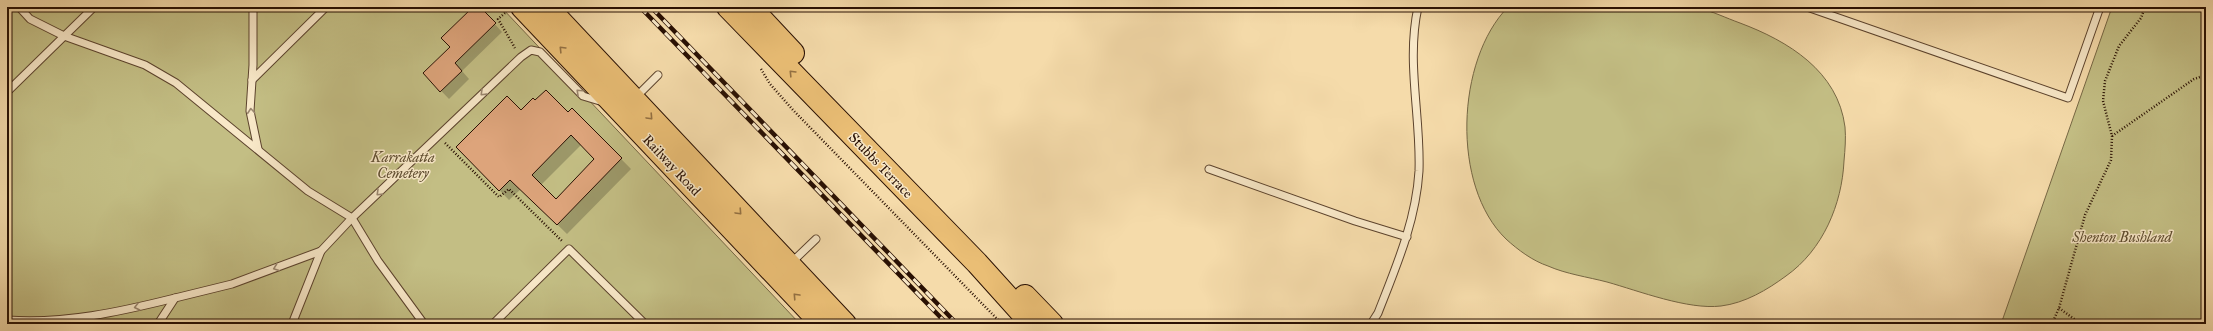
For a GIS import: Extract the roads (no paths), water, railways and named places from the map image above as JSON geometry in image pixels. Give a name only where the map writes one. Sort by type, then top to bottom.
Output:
[{"type":"main road","name":"Railway Road","points":[[547,7],[624,102],[783,271],[844,324]]},
{"type":"main road","name":"Stubbs Terrace","points":[[728,7],[977,263],[1032,324]]},
{"type":"main road","name":"Stubbs Terrace","points":[[750,7],[911,180],[1052,324]]},
{"type":"main road","name":"Railway Road","points":[[514,9],[624,102]]},
{"type":"main road","name":"Railway Road","points":[[783,271],[822,324]]},
{"type":"lane","points":[[19,7],[30,19],[64,36],[145,65],[176,83],[308,191],[352,218],[378,261],[424,324]]},
{"type":"lane","points":[[7,92],[94,7]]},
{"type":"lane","points":[[253,7],[250,111],[258,150]]},
{"type":"lane","points":[[252,80],[326,7]]},
{"type":"lane","points":[[1371,324],[1378,313],[1408,237],[1414,210],[1419,170],[1413,57],[1418,7]]},
{"type":"lane","points":[[1807,7],[2068,98],[2100,7]]},
{"type":"lane","points":[[292,324],[321,251],[352,218],[520,57],[531,50],[540,52],[583,96],[624,102],[658,75]]},
{"type":"lane","points":[[1209,169],[1355,221],[1408,237]]},
{"type":"lane","points":[[783,271],[816,239]]},
{"type":"lane","points":[[493,324],[570,249],[645,324]]},
{"type":"lane","points":[[7,320],[74,319],[116,313],[232,284],[321,251]]},
{"type":"lane","points":[[158,324],[175,298]]},
{"type":"railway","points":[[640,7],[947,324]]},
{"type":"railway","points":[[651,7],[957,324]]},
{"type":"park label","name":"Karrakatta Cemetery","points":[[403,166]]},
{"type":"park label","name":"Shenton Bushland","points":[[2122,237]]}]
